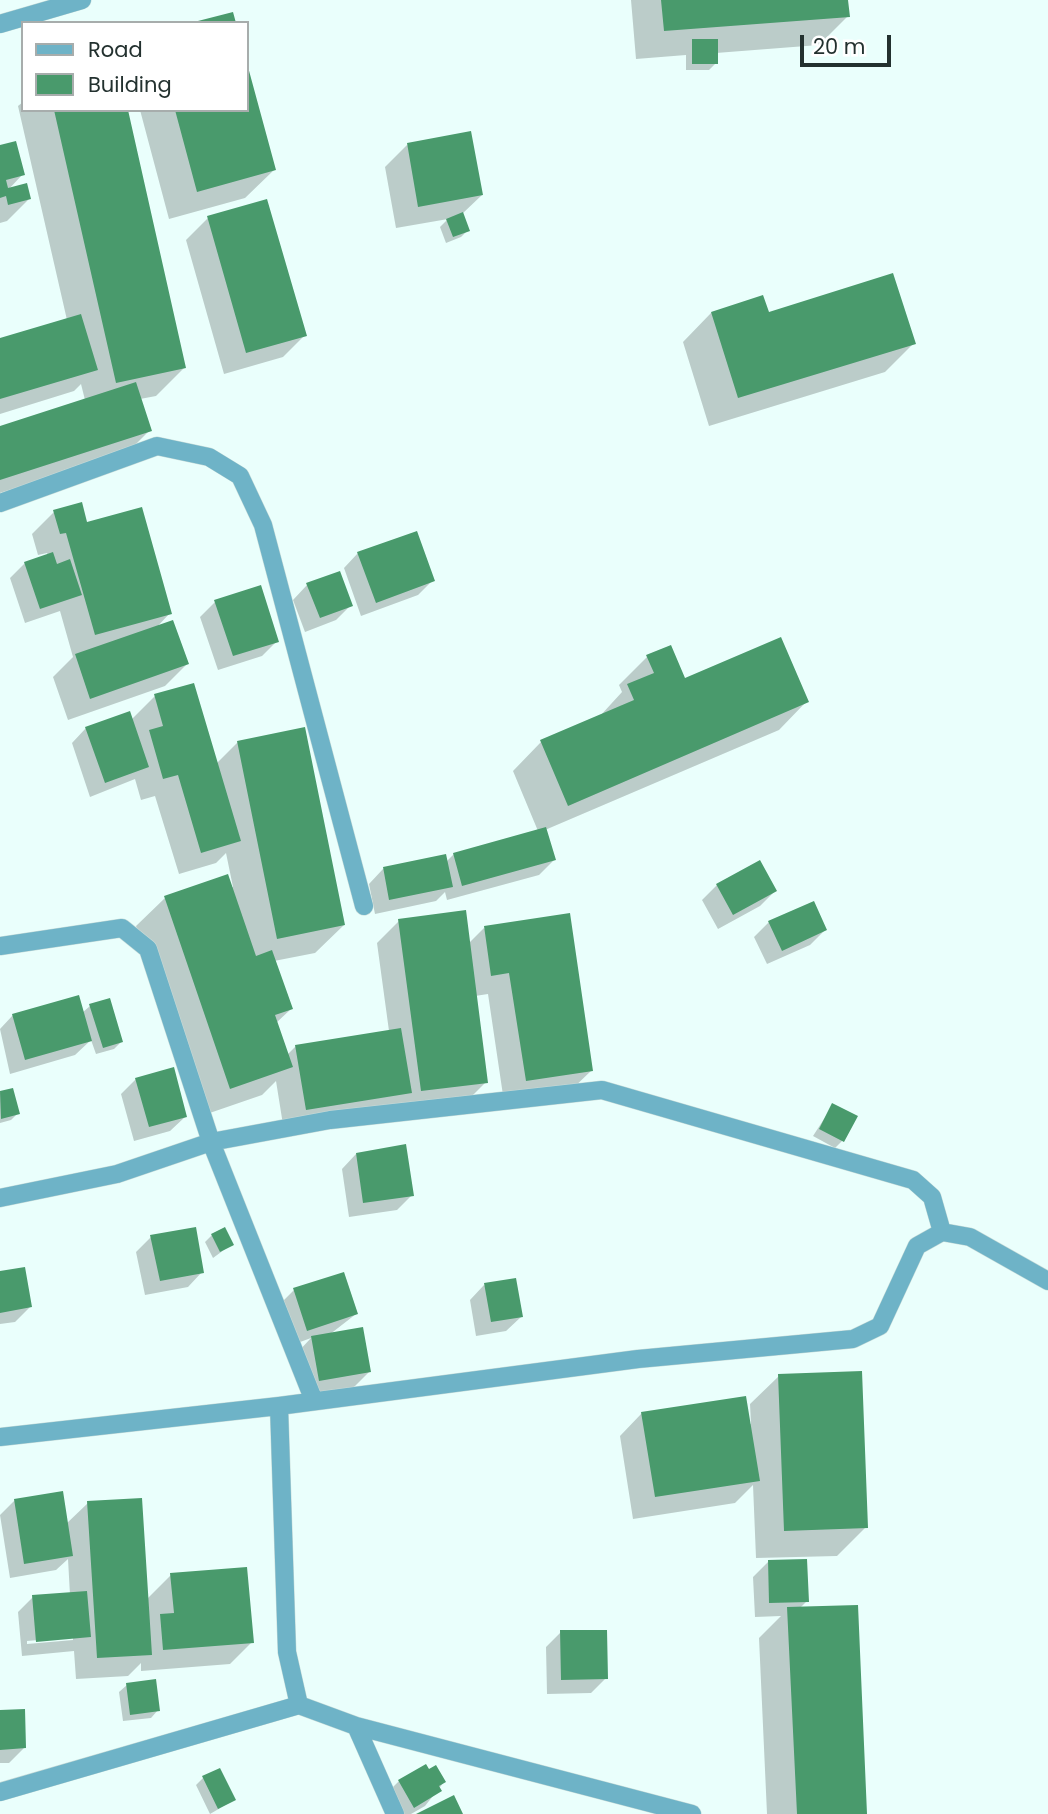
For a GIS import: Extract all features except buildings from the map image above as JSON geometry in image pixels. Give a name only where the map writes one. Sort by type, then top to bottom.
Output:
[{"type":"street","points":[[0,24],[82,0]]},
{"type":"street","points":[[0,503],[157,446],[209,457],[240,476],[263,525],[364,906]]},
{"type":"street","points":[[0,946],[122,928],[148,949],[211,1142],[314,1401]]},
{"type":"street","points":[[0,1198],[117,1174],[211,1142],[330,1120],[602,1090],[913,1180],[932,1197],[942,1232]]},
{"type":"street","points":[[0,1437],[279,1406],[638,1359],[853,1339],[880,1325],[916,1246],[942,1232],[970,1237],[1048,1281]]},
{"type":"street","points":[[279,1406],[287,1652],[299,1705]]},
{"type":"street","points":[[0,1792],[299,1705],[356,1726],[692,1814]]},
{"type":"street","points":[[356,1726],[395,1814]]}]
